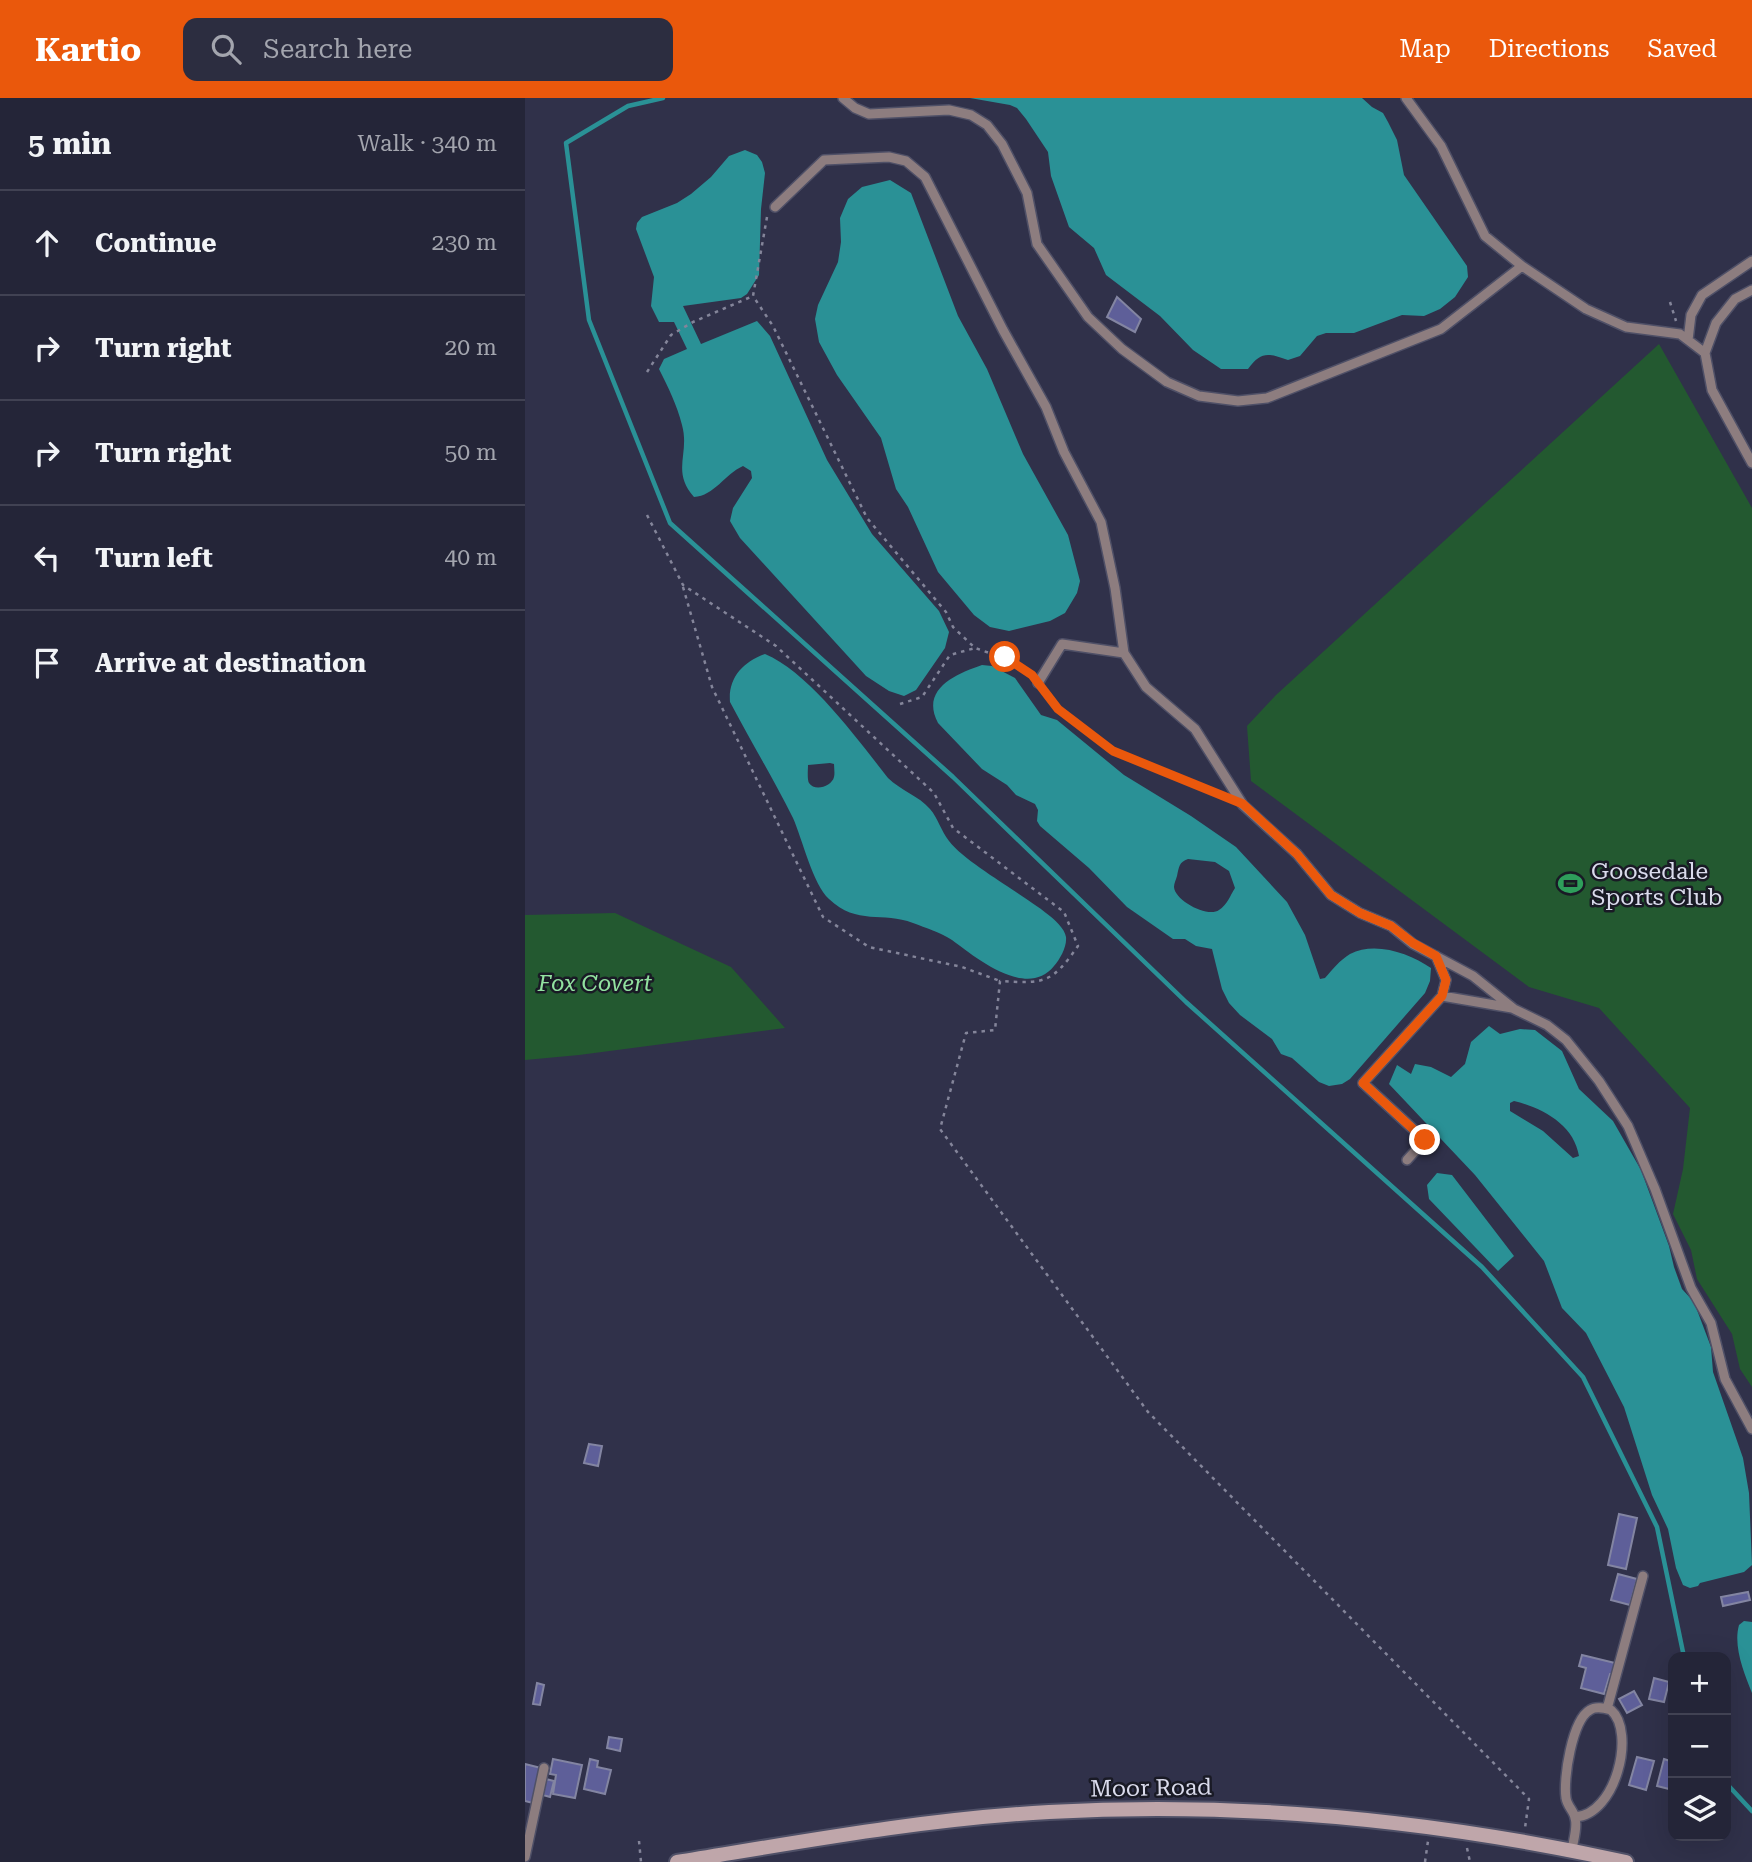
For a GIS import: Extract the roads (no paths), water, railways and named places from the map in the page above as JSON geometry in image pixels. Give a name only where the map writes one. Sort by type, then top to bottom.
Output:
[{"type":"main road","name":"Moor Road","points":[[677,1862],[843,1835],[992,1816],[1050,1812],[1199,1810],[1345,1816],[1572,1850],[1626,1862]]},
{"type":"lane","points":[[843,98],[855,108],[869,114],[949,110],[971,116],[987,125],[1002,144],[1027,193],[1037,244],[1088,317],[1122,349],[1167,382],[1199,396],[1238,401],[1267,398],[1429,334],[1441,329],[1522,266]]},
{"type":"lane","points":[[1406,98],[1441,146],[1485,236],[1522,266],[1586,309],[1626,327],[1684,337],[1705,353]]},
{"type":"lane","points":[[775,206],[824,160],[889,157],[906,161],[925,177],[1003,330],[1047,407],[1064,452],[1101,522],[1115,588],[1124,653],[1146,687],[1195,729],[1243,804],[1297,854],[1331,895],[1360,913],[1391,926],[1413,943],[1473,976],[1514,1009],[1547,1026],[1566,1040],[1599,1081],[1628,1126],[1655,1189],[1691,1288],[1711,1323],[1725,1379],[1752,1429]]},
{"type":"lane","points":[[1684,337],[1702,295],[1752,261]]},
{"type":"lane","points":[[1752,290],[1735,299],[1716,323],[1705,353],[1712,390],[1752,463]]},
{"type":"lane","points":[[1038,683],[1062,644],[1124,653]]},
{"type":"lane","points":[[1407,1160],[1425,1140],[1363,1083],[1442,996],[1446,980],[1436,956]]},
{"type":"lane","points":[[1442,996],[1514,1009]]},
{"type":"lane","points":[[1607,1709],[1643,1576]]},
{"type":"lane","points":[[1572,1850],[1575,1817],[1566,1800],[1569,1757],[1582,1718],[1590,1710],[1599,1707],[1607,1709],[1614,1712],[1619,1721],[1621,1737],[1615,1783],[1601,1805],[1590,1814],[1575,1817]]},
{"type":"lane","points":[[525,1857],[544,1768]]},
{"type":"waterway","points":[[663,98],[628,106],[566,143],[589,320],[670,523],[953,777],[1186,1002],[1482,1267],[1583,1377],[1657,1527],[1683,1652]]},
{"type":"waterway","points":[[1731,1788],[1752,1811]]},
{"type":"place","name":"Goosedale Sports Club","points":[[1571,884]]},
{"type":"park label","name":"Fox Covert","points":[[595,983]]}]
